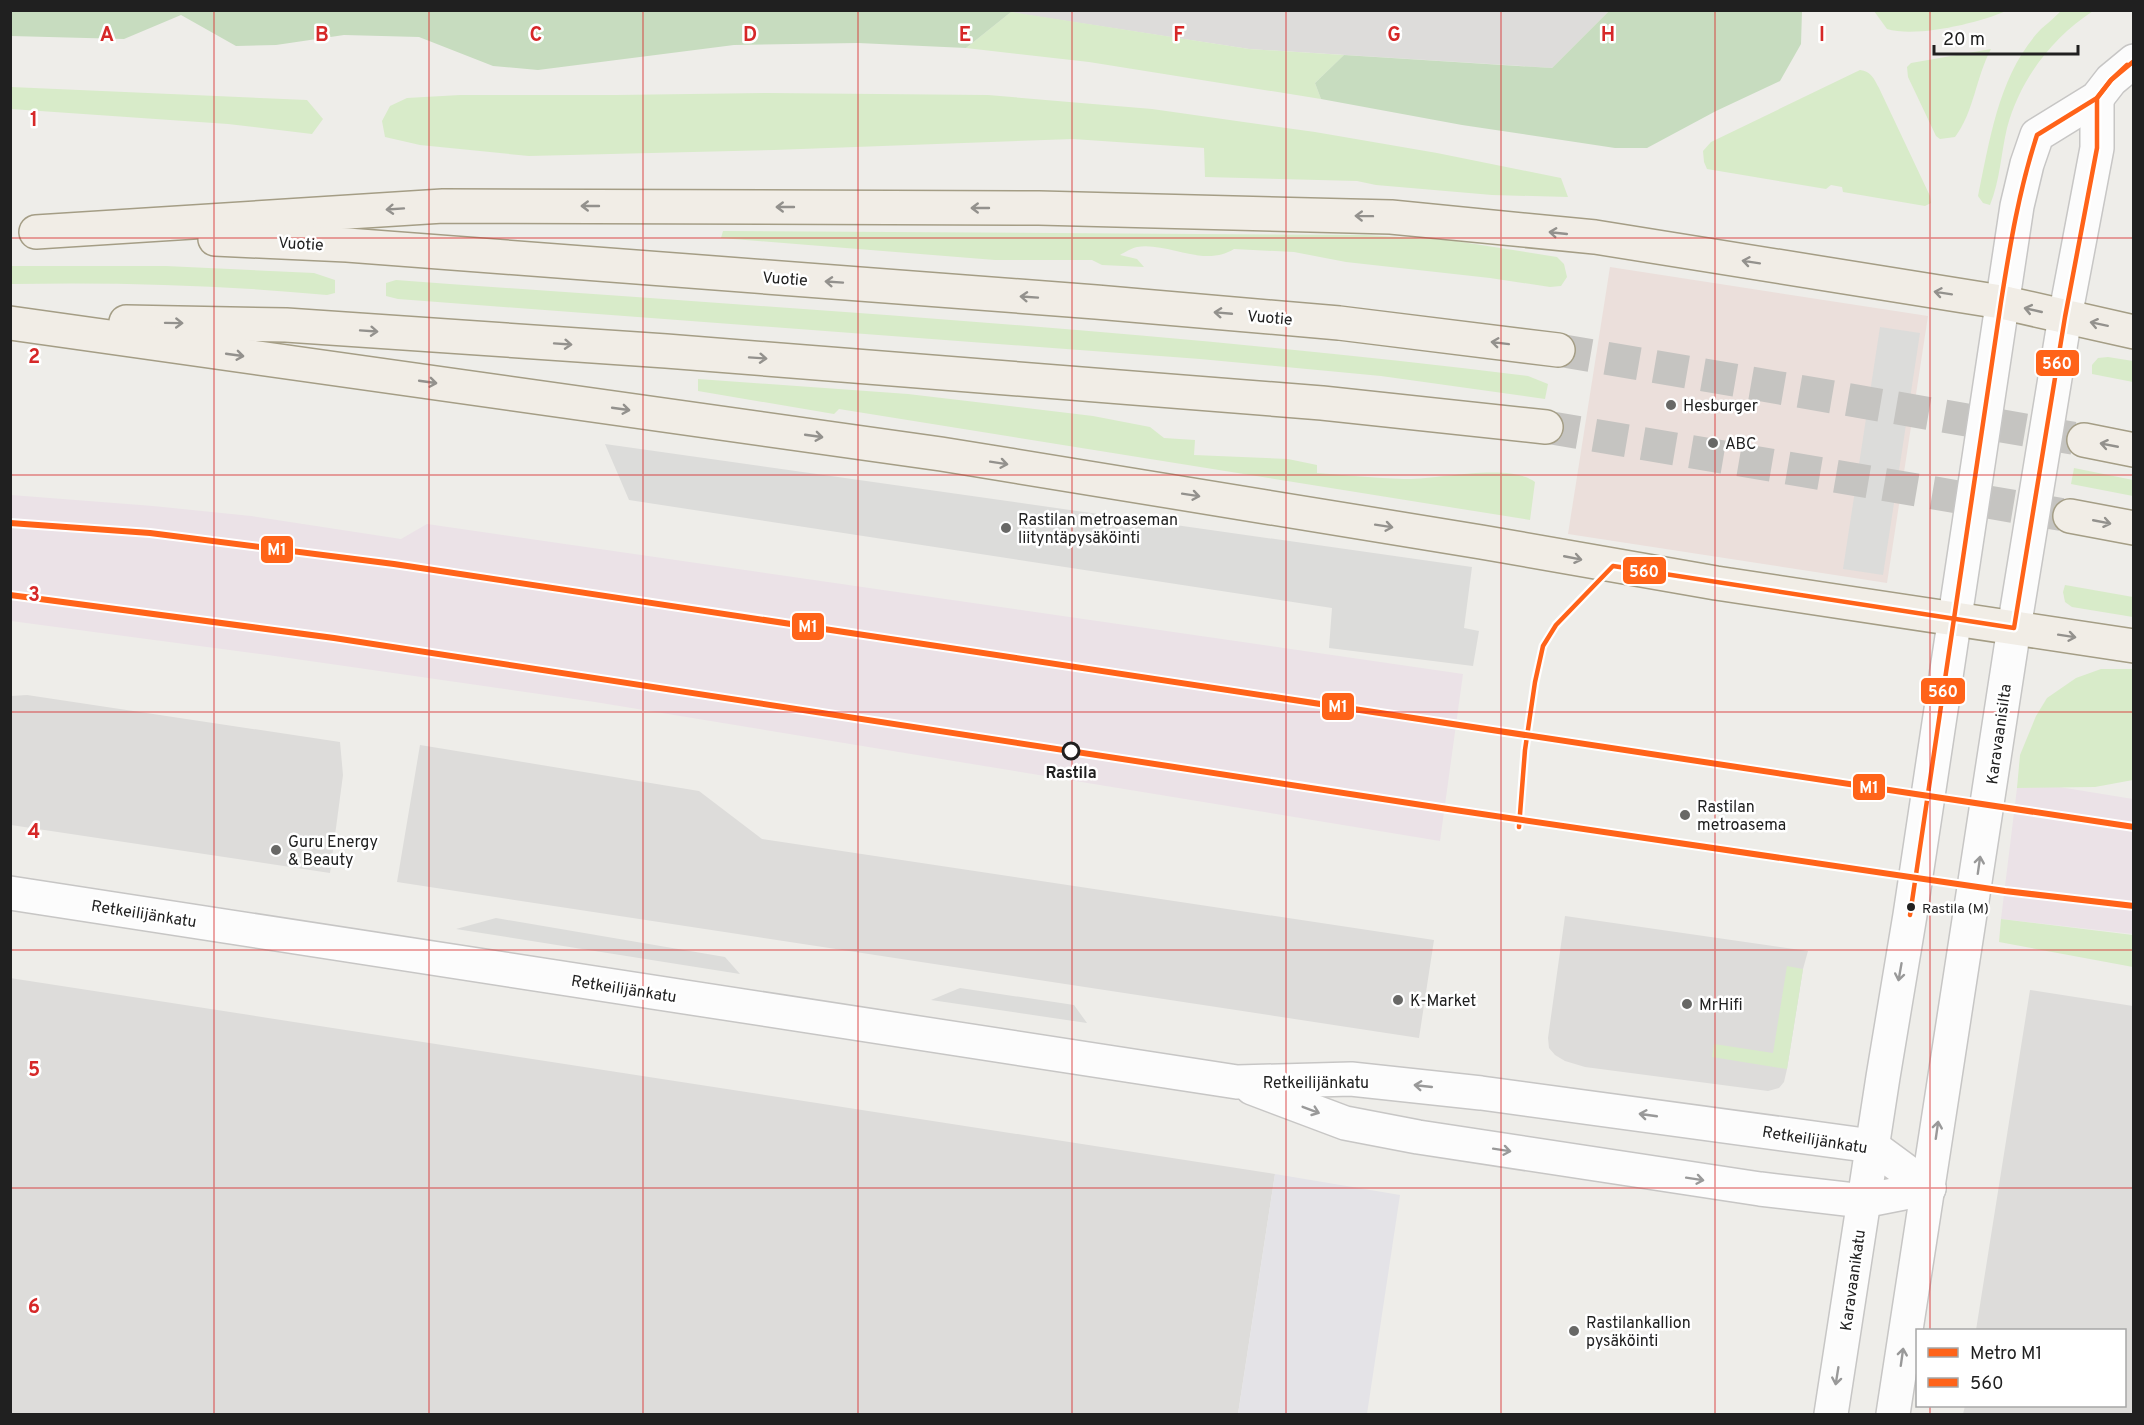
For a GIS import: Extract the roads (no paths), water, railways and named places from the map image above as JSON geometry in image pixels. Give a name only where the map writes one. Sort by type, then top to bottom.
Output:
[{"type":"main road","points":[[23,233],[443,206],[1027,208],[1391,217],[1594,237],[2001,302],[2133,332]]},
{"type":"main road","name":"Vuotie","points":[[23,233],[348,245],[716,272],[1339,323],[1558,350]]},
{"type":"main road","points":[[10,321],[941,454],[1481,542],[1624,568],[2133,646]]},
{"type":"main road","points":[[10,321],[286,325],[476,338],[1322,403],[1546,427]]},
{"type":"main road","points":[[2084,440],[2133,450]]},
{"type":"main road","points":[[2070,516],[2133,528]]},
{"type":"street","points":[[1872,1146],[1910,915],[2001,302],[2017,206],[2027,164],[2037,135],[2097,99],[2111,80],[2133,61]]},
{"type":"street","name":"Karavaanisilta","points":[[1929,1188],[2014,628],[2065,317],[2097,148],[2097,99]]},
{"type":"street","name":"Retkeilijänkatu","points":[[10,893],[1237,1082],[1351,1079],[1481,1093],[1872,1146],[1929,1188]]},
{"type":"street","name":"Retkeilijänkatu","points":[[1237,1082],[1345,1123],[1418,1137],[1749,1188],[1863,1201],[1929,1188]]},
{"type":"street","name":"Karavaanikatu","points":[[1831,1414],[1872,1146]]},
{"type":"street","points":[[1893,1414],[1929,1188]]},
{"type":"tunnel","points":[[1558,350],[2084,440]]},
{"type":"tunnel","points":[[1546,427],[2070,516]]},
{"type":"metro line","name":"M1","points":[[10,523],[150,533],[394,564],[2134,827]]},
{"type":"metro line","name":"M1","points":[[10,595],[334,638],[1448,809],[2005,891],[2134,906]]},
{"type":"place","name":"Hesburger","points":[[1671,405]]},
{"type":"place","name":"ABC","points":[[1713,443]]},
{"type":"place","name":"Rastilan metroaseman liityntäpysäköinti","points":[[1006,528]]},
{"type":"place","name":"Rastila","points":[[1071,751]]},
{"type":"place","name":"Rastilan metroasema","points":[[1685,815]]},
{"type":"place","name":"Guru Energy & Beauty","points":[[276,850]]},
{"type":"place","name":"Rastila (M)","points":[[1911,907]]},
{"type":"place","name":"K-Market","points":[[1398,1000]]},
{"type":"place","name":"MrHifi","points":[[1687,1004]]},
{"type":"place","name":"Rastilankallion pysäköinti","points":[[1574,1331]]}]
